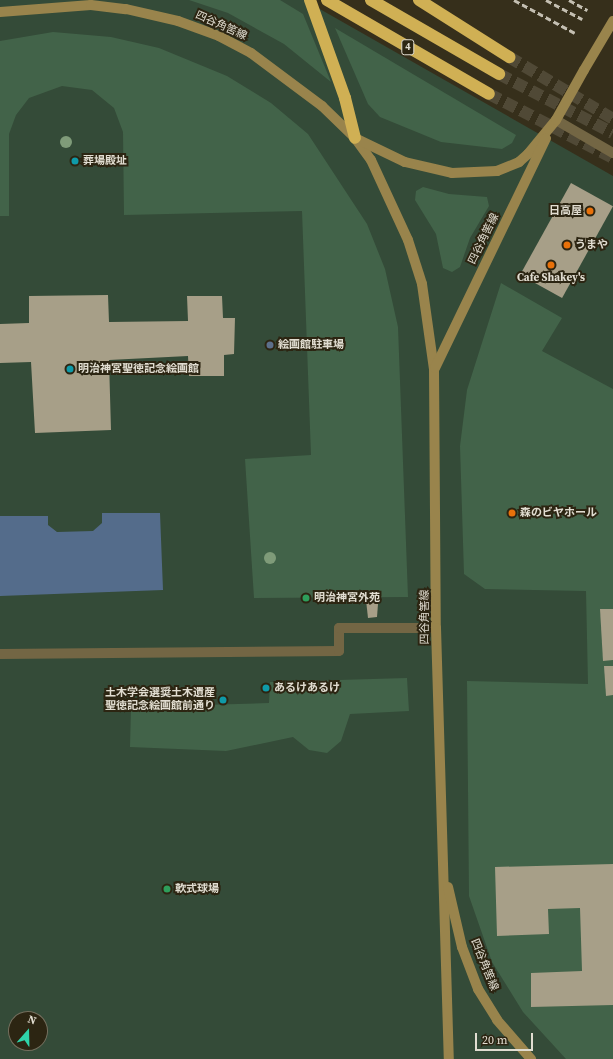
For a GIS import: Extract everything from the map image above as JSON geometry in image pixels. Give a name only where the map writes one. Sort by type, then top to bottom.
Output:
[{"type":"highway","points":[[310,0],[340,82],[355,138]]},
{"type":"highway","name":"4","points":[[327,0],[489,94]]},
{"type":"highway","name":"4","points":[[371,0],[499,74]]},
{"type":"highway","points":[[419,0],[509,57]]},
{"type":"main road","name":"四谷角筈線","points":[[0,12],[91,5],[126,9],[178,21],[219,36],[251,53],[322,106],[355,138],[371,160],[408,240],[422,284],[434,369],[436,628],[448,1059]]},
{"type":"main road","name":"四谷角筈線","points":[[434,369],[556,120],[613,20]]},
{"type":"main road","name":"四谷角筈線","points":[[355,138],[406,162],[452,173],[476,174],[497,171],[519,162],[556,120]]},
{"type":"main road","name":"四谷角筈線","points":[[443,866],[462,947],[478,989],[498,1020],[531,1059]]},
{"type":"street","points":[[556,120],[613,153]]},
{"type":"street","points":[[0,654],[340,652],[339,628],[436,628]]},
{"type":"green space","name":"明治神宮外苑","points":[[0,0],[304,0],[613,176],[613,1059],[0,1059]]},
{"type":"green space","points":[[189,0],[280,0],[303,14],[331,82],[284,44],[228,13]]},
{"type":"green space","points":[[335,28],[516,135],[512,143],[502,149],[441,142],[380,117],[368,104]]},
{"type":"green space","points":[[53,32],[111,37],[159,48],[227,76],[271,103],[308,134],[367,224],[385,269],[398,327],[408,597],[254,598],[245,459],[311,455],[302,211],[124,215],[123,132],[114,108],[92,90],[62,86],[29,98],[16,115],[9,134],[9,216],[0,216],[0,41]]},
{"type":"green space","points":[[423,187],[449,194],[487,197],[489,206],[470,238],[460,267],[452,272],[443,268],[436,234],[415,200],[416,191]]},
{"type":"green space","points":[[501,283],[562,318],[542,351],[613,389],[613,1059],[566,1059],[523,1012],[492,962],[469,896],[467,681],[588,684],[586,591],[485,589],[464,574],[460,446],[467,390]]},
{"type":"green space","points":[[407,678],[409,711],[350,714],[341,741],[327,753],[309,750],[293,737],[226,751],[130,747],[131,707],[269,703],[270,682]]},
{"type":"water","points":[[102,513],[160,513],[163,590],[0,596],[0,516],[48,516],[48,525],[57,532],[93,531],[102,523]]},
{"type":"building","points":[[571,183],[613,206],[562,298],[520,275]]},
{"type":"building","name":"明治神宮聖徳記念絵画館","points":[[108,295],[109,322],[188,321],[187,296],[222,296],[223,318],[235,318],[234,354],[224,355],[224,376],[189,376],[188,356],[109,360],[111,430],[35,433],[31,362],[0,363],[0,324],[29,323],[29,296]]},
{"type":"building","points":[[365,591],[379,591],[377,617],[368,618]]},
{"type":"building","points":[[600,609],[613,609],[613,660],[603,661]]},
{"type":"building","points":[[604,666],[613,666],[613,695],[606,696]]},
{"type":"building","points":[[613,864],[613,1005],[531,1007],[531,973],[582,971],[580,908],[548,909],[549,934],[497,936],[495,867]]},
{"type":"tunnel","points":[[509,57],[613,119]]},
{"type":"tunnel","points":[[499,74],[613,133]]},
{"type":"tunnel","points":[[489,94],[613,158]]},
{"type":"railway","points":[[514,0],[575,33]]},
{"type":"railway","points":[[546,0],[582,19]]},
{"type":"railway","points":[[569,0],[587,10]]},
{"type":"place","name":"葬場殿址","points":[[75,161]]},
{"type":"place","name":"日高屋","points":[[590,211]]},
{"type":"place","name":"うまや","points":[[567,245]]},
{"type":"place","name":"Cafe Shakey's","points":[[551,265]]},
{"type":"place","name":"絵画館駐車場","points":[[270,345]]},
{"type":"place","name":"明治神宮聖徳記念絵画館","points":[[70,369]]},
{"type":"place","name":"森のビヤホール","points":[[512,513]]},
{"type":"place","name":"明治神宮外苑","points":[[306,598]]},
{"type":"place","name":"あるけあるけ","points":[[266,688]]},
{"type":"place","name":"土木学会選奨土木遺産 聖徳記念絵画館前通り","points":[[223,700]]},
{"type":"place","name":"軟式球場","points":[[167,889]]}]
